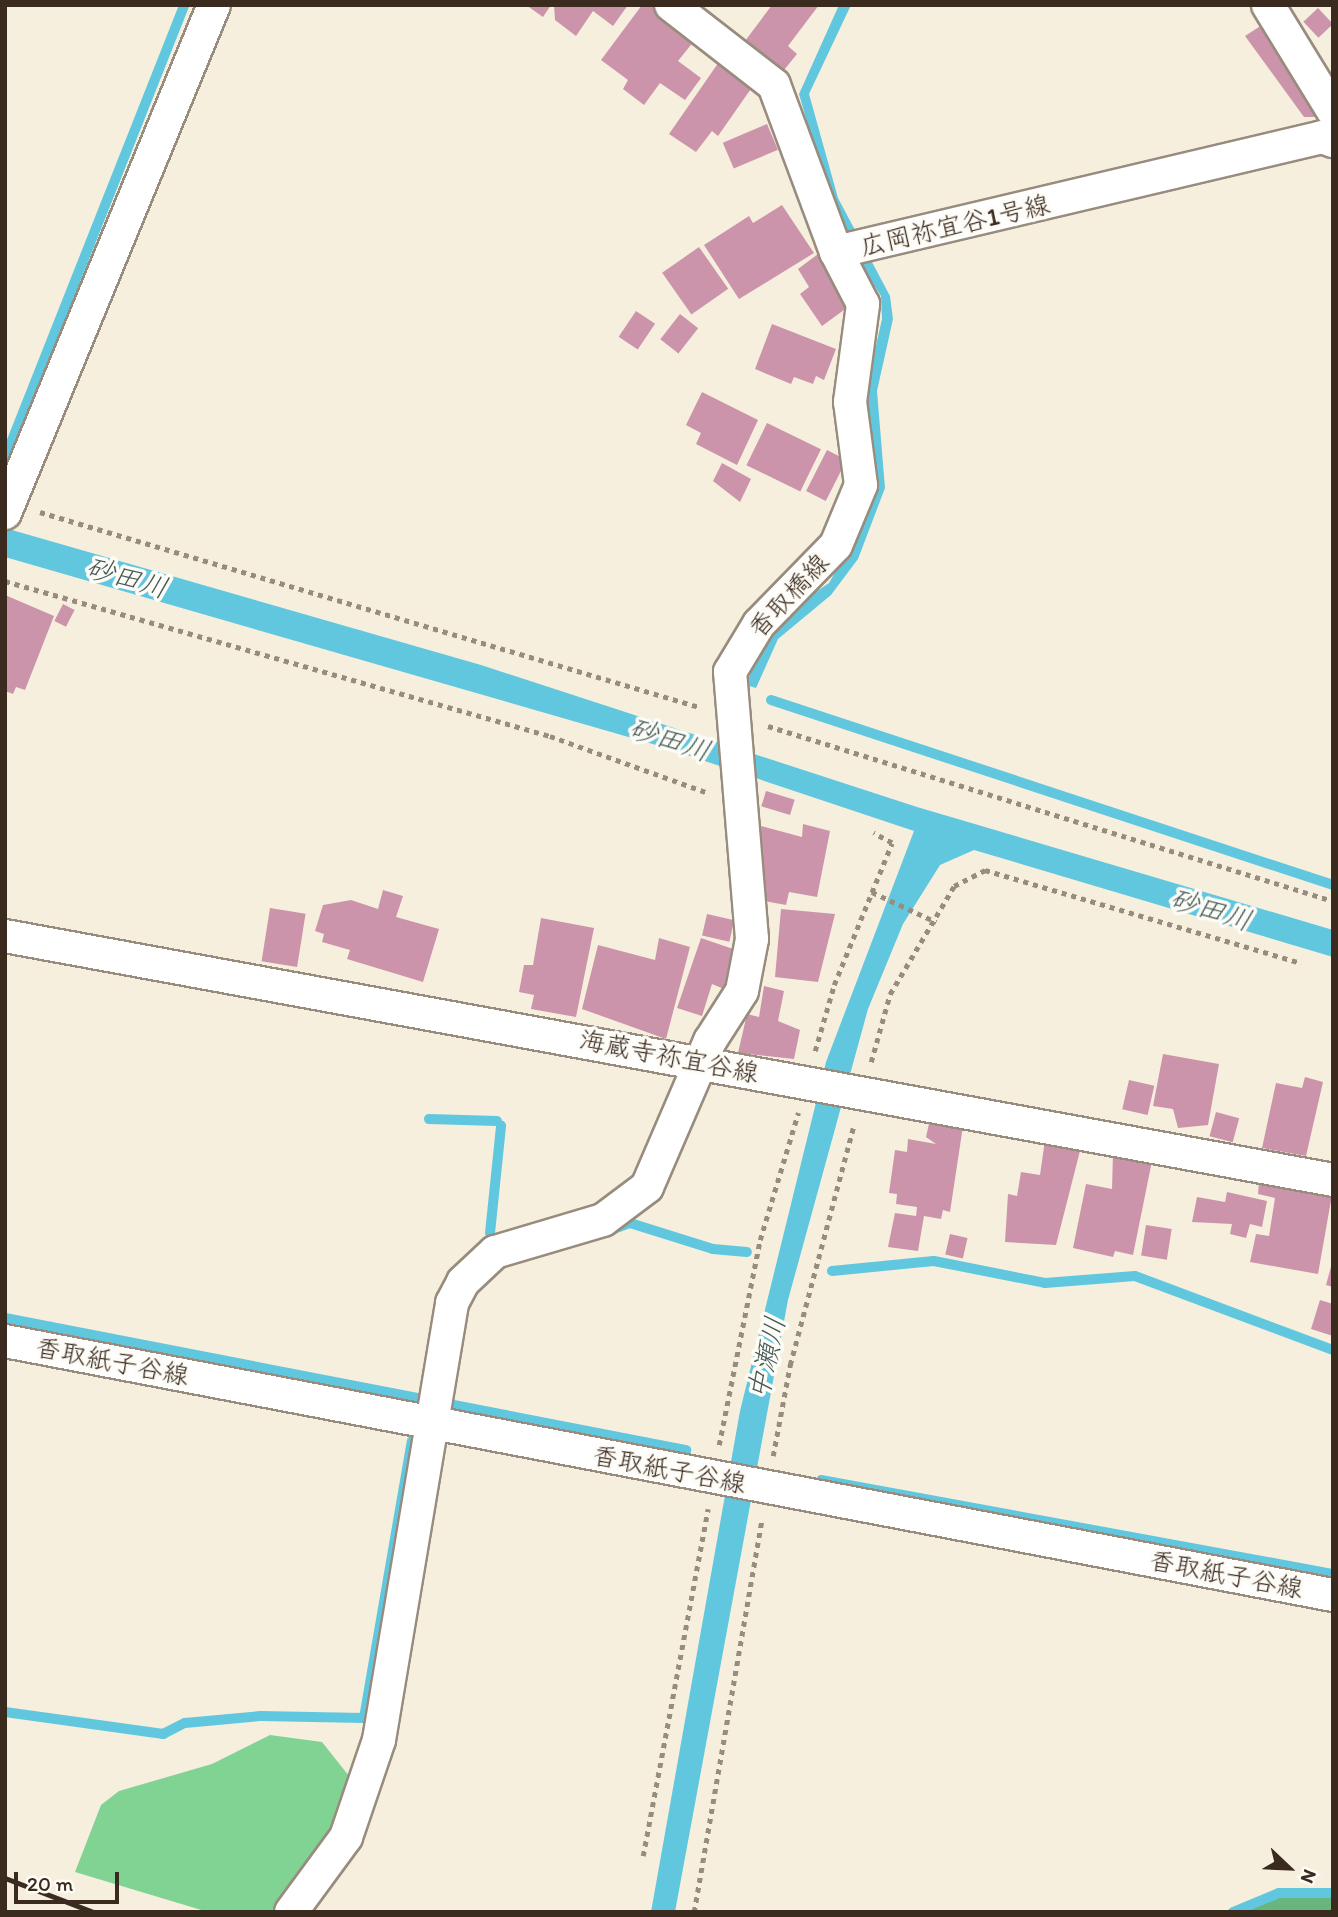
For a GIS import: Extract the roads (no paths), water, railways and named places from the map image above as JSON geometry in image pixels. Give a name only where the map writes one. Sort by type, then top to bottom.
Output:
[{"type":"street","points":[[7,509],[214,5]]},
{"type":"street","name":"広岡祢宜谷1号線","points":[[671,5],[774,85],[836,253],[1322,137],[1333,141]]},
{"type":"street","points":[[1268,5],[1333,111]]},
{"type":"street","name":"香取橋線","points":[[291,1912],[346,1837],[379,1740],[452,1303],[463,1282],[518,1240],[623,1209],[647,1187],[701,1063],[750,965],[730,673],[736,656],[836,545],[861,485],[850,402],[863,304],[836,253]]},
{"type":"street","name":"海蔵寺祢宜谷線","points":[[5,936],[855,1090],[1333,1180]]},
{"type":"street","name":"香取紙子谷線","points":[[5,1341],[762,1489],[1333,1595]]},
{"type":"water","points":[[839,5],[851,5],[809,94],[838,198],[890,296],[893,319],[877,391],[885,488],[858,559],[831,595],[778,639],[756,688],[746,685],[762,644],[792,608],[829,583],[863,522],[874,485],[866,390],[882,319],[881,296],[838,230],[799,94]]},
{"type":"water","points":[[5,528],[481,665],[917,807],[1333,930],[1333,957],[974,850],[940,865],[903,924],[868,1009],[788,1300],[675,1912],[651,1912],[740,1411],[826,1062],[914,831],[663,747],[5,557]]},
{"type":"waterway","points":[[5,458],[184,5]]},
{"type":"waterway","points":[[771,700],[1333,885]]},
{"type":"waterway","points":[[429,1119],[497,1121]]},
{"type":"waterway","points":[[490,1233],[501,1126]]},
{"type":"waterway","points":[[608,1231],[630,1223],[713,1249],[747,1252]]},
{"type":"waterway","points":[[832,1271],[934,1261],[1045,1283],[1135,1276],[1333,1350]]},
{"type":"waterway","points":[[5,1318],[686,1450]]},
{"type":"waterway","points":[[5,1712],[163,1734],[185,1723],[261,1716],[364,1718],[412,1441]]},
{"type":"waterway","points":[[821,1480],[1333,1574]]},
{"type":"waterway","points":[[1233,1912],[1279,1893],[1333,1893]]},
{"type":"railway","points":[[5,1878],[93,1912]]},
{"type":"water label","name":"砂田川","points":[[127,577]]},
{"type":"water label","name":"砂田川","points":[[670,739]]},
{"type":"water label","name":"砂田川","points":[[1211,909]]},
{"type":"water label","name":"中瀬川","points":[[766,1358]]}]
